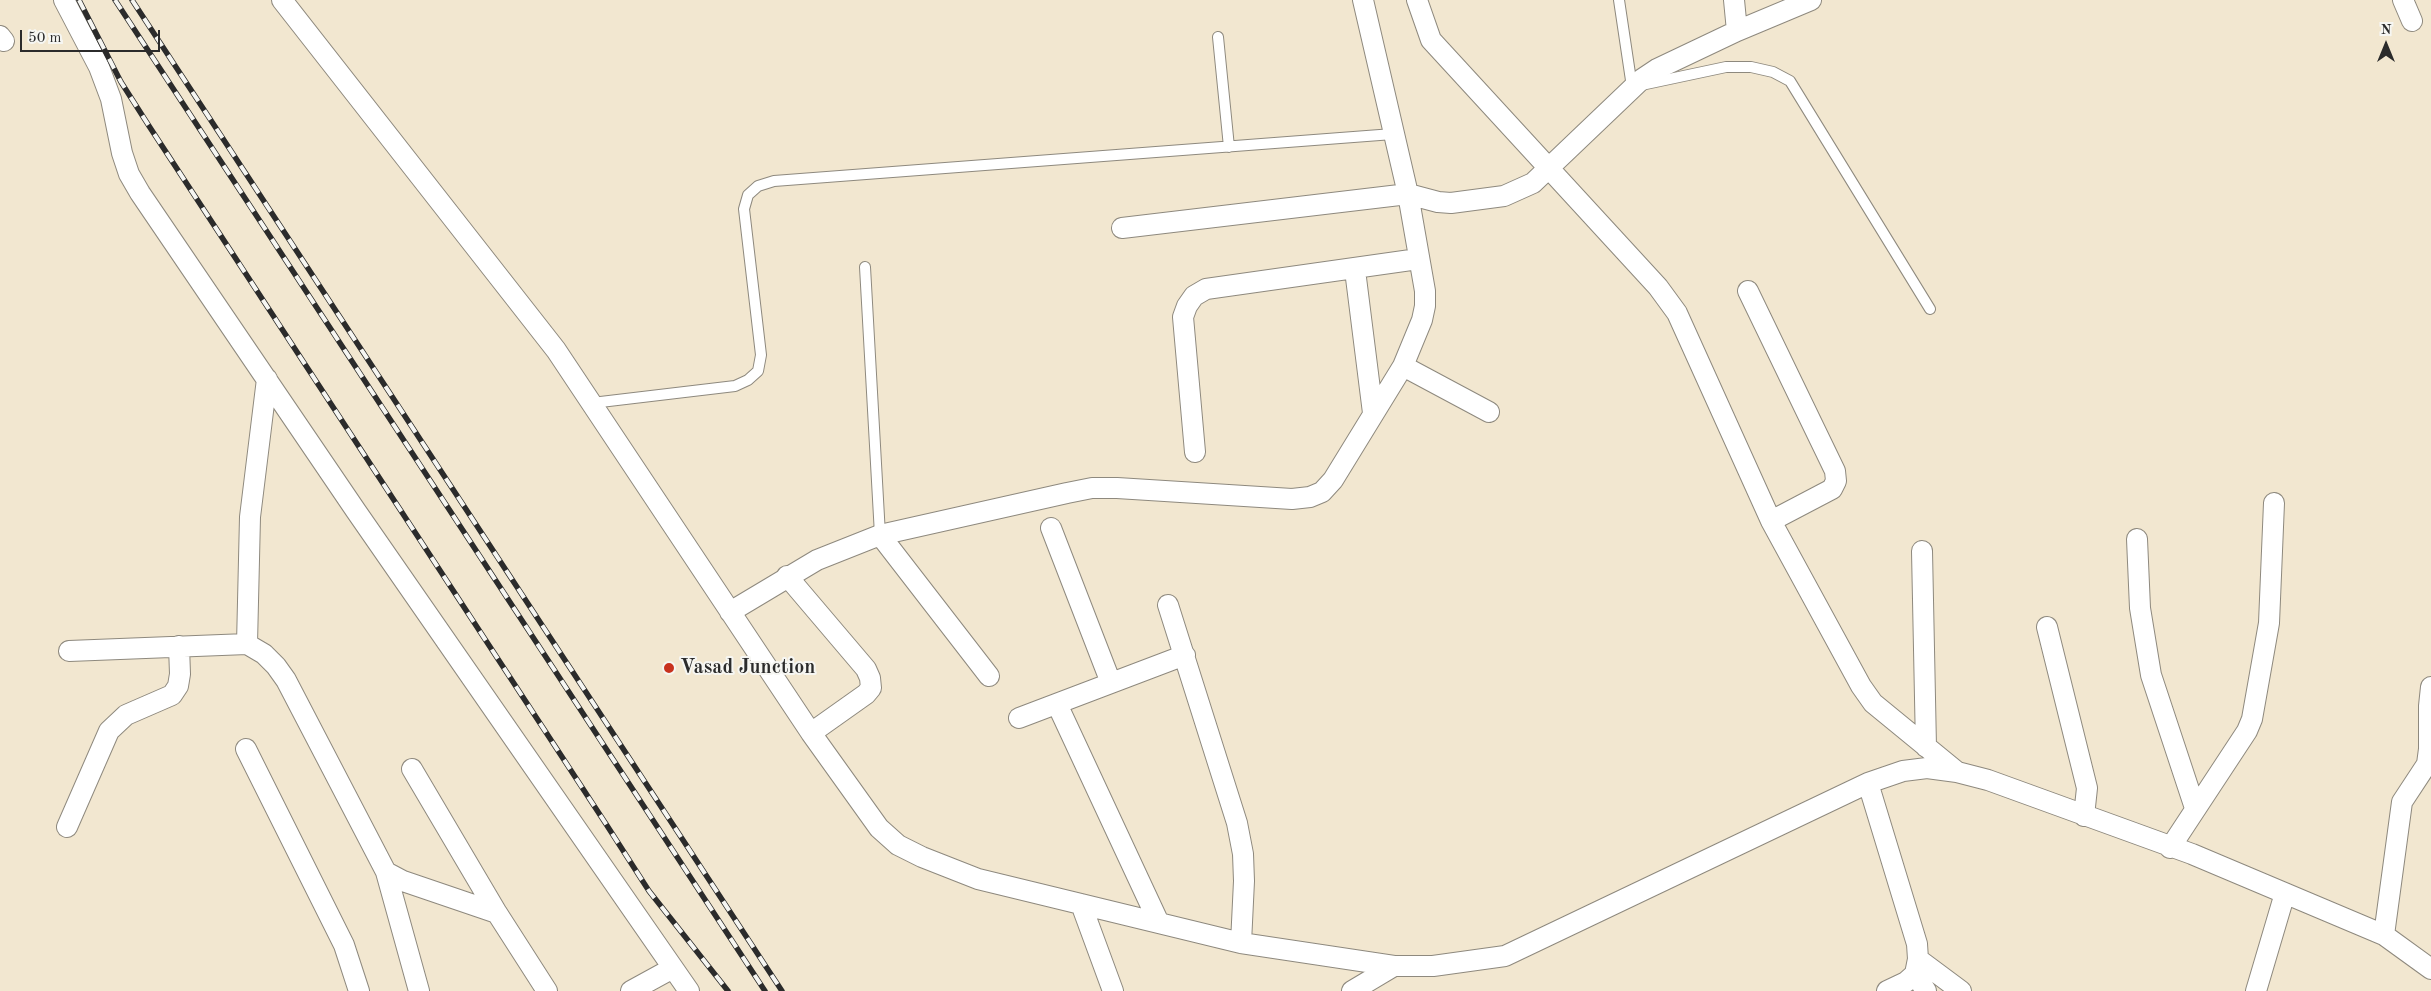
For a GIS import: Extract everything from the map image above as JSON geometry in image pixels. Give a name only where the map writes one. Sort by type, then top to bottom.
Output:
[{"type":"street","points":[[64,0],[99,67],[111,99],[122,152],[129,174],[140,193],[689,991]]},
{"type":"street","points":[[282,0],[556,350],[811,733],[879,828],[898,845],[922,858],[978,879],[1241,943],[1394,966],[1433,966],[1505,956],[1868,783],[1903,771],[1927,768],[1957,772],[1988,780],[2170,848],[2192,854],[2384,935],[2431,969]]},
{"type":"street","points":[[730,612],[787,576],[817,560],[880,535],[1092,488],[1292,499],[1310,497],[1322,492],[1333,480],[1403,366],[1422,320],[1425,306],[1425,291],[1408,194],[1363,0]]},
{"type":"street","points":[[1401,0],[1431,40],[1658,287],[1677,313],[1770,521],[1861,686],[1873,703],[1957,772]]},
{"type":"street","points":[[1417,0],[1431,40]]},
{"type":"street","points":[[1734,0],[1737,32]]},
{"type":"street","points":[[1122,228],[1408,194],[1438,202],[1504,196],[1533,183],[1632,87],[1657,69],[1811,0]]},
{"type":"street","points":[[2403,0],[2412,21]]},
{"type":"street","points":[[1195,452],[1183,317],[1187,306],[1194,296],[1206,289],[1355,270],[1418,259]]},
{"type":"street","points":[[1355,270],[1373,413]]},
{"type":"street","points":[[1748,292],[1835,471],[1836,481],[1832,489],[1770,521]]},
{"type":"street","points":[[1403,366],[1489,412]]},
{"type":"street","points":[[247,644],[250,517],[267,380]]},
{"type":"street","points":[[2170,848],[2247,731],[2256,706],[2269,623],[2274,503]]},
{"type":"street","points":[[1051,528],[1111,683]]},
{"type":"street","points":[[880,535],[989,676]]},
{"type":"street","points":[[2137,539],[2140,608],[2151,675],[2195,808]]},
{"type":"street","points":[[1922,551],[1926,747]]},
{"type":"street","points":[[787,576],[866,668],[870,678],[871,688],[866,694],[811,733]]},
{"type":"street","points":[[1168,605],[1237,823],[1243,854],[1244,881],[1241,943]]},
{"type":"street","points":[[2047,627],[2087,788],[2084,816]]},
{"type":"street","points":[[69,651],[247,644],[264,654],[286,680],[386,872],[419,991]]},
{"type":"street","points":[[67,827],[109,731],[126,714],[172,695],[178,686],[180,674],[179,646]]},
{"type":"street","points":[[1019,718],[1185,655]]},
{"type":"street","points":[[2384,935],[2402,802],[2427,764],[2430,749],[2430,700]]},
{"type":"street","points":[[1057,704],[1160,923]]},
{"type":"street","points":[[246,749],[344,945],[359,991]]},
{"type":"street","points":[[412,769],[497,913],[547,991]]},
{"type":"street","points":[[1868,783],[1918,944],[1916,966],[1906,982],[1887,991]]},
{"type":"street","points":[[386,872],[403,881],[497,913]]},
{"type":"street","points":[[2256,991],[2285,893]]},
{"type":"street","points":[[1081,904],[1113,991]]},
{"type":"street","points":[[1352,991],[1394,966]]},
{"type":"street","points":[[1916,966],[1926,991]]},
{"type":"street","points":[[1916,966],[1961,991]]},
{"type":"street","points":[[631,991],[673,968]]},
{"type":"lane","points":[[1618,0],[1632,87],[1726,67],[1751,67],[1766,70],[1790,81],[1930,309]]},
{"type":"lane","points":[[1218,37],[1229,147]]},
{"type":"lane","points":[[592,403],[735,386],[748,380],[758,370],[761,355],[744,209],[748,195],[758,186],[774,181],[1393,134]]},
{"type":"lane","points":[[865,267],[880,535]]},
{"type":"railway","points":[[79,0],[121,82],[149,126],[649,891],[728,991]]},
{"type":"railway","points":[[115,0],[765,991]]},
{"type":"railway","points":[[132,0],[782,991]]},
{"type":"place","name":"Vasad Junction","points":[[669,668]]}]
